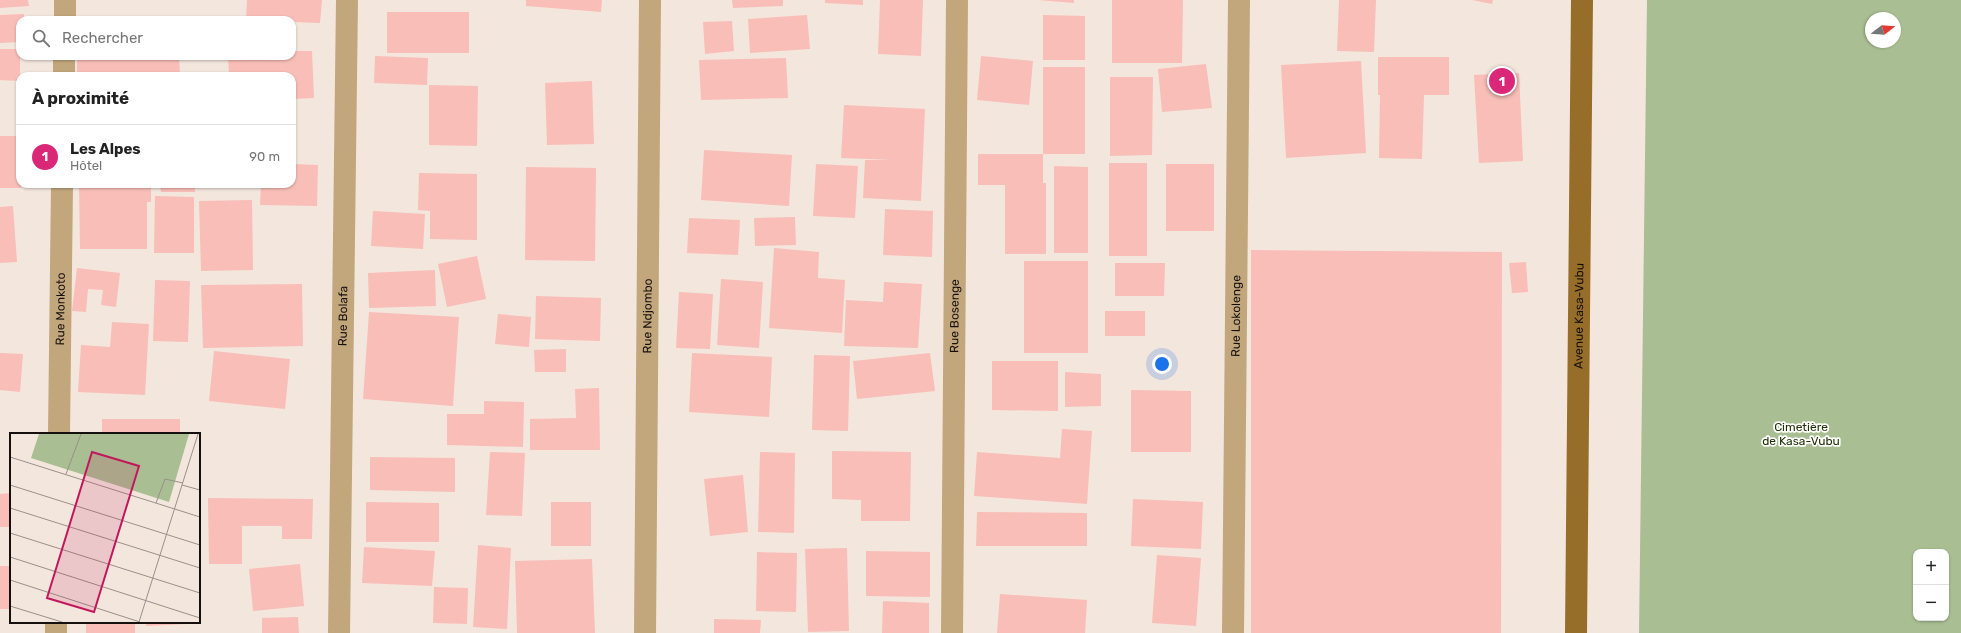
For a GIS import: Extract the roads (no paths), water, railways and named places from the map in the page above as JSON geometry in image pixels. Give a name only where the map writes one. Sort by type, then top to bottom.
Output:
[{"type":"main road","name":"Avenue Kasa-Vubu","points":[[1576,633],[1582,0]]},
{"type":"street","points":[[65,0],[65,16]]},
{"type":"street","name":"Rue Bolafa","points":[[339,633],[347,0]]},
{"type":"street","name":"Rue Ndjombo","points":[[645,633],[650,0]]},
{"type":"street","name":"Rue Bosenge","points":[[952,633],[957,0]]},
{"type":"street","name":"Rue Lokolenge","points":[[1233,633],[1239,0]]},
{"type":"street","points":[[64,60],[64,72]]},
{"type":"street","name":"Rue Monkoto","points":[[59,433],[62,188]]},
{"type":"place","name":"Les Alpes","points":[[1502,81]]},
{"type":"park label","name":"Cimetière de Kasa-Vubu","points":[[1801,434]]}]
